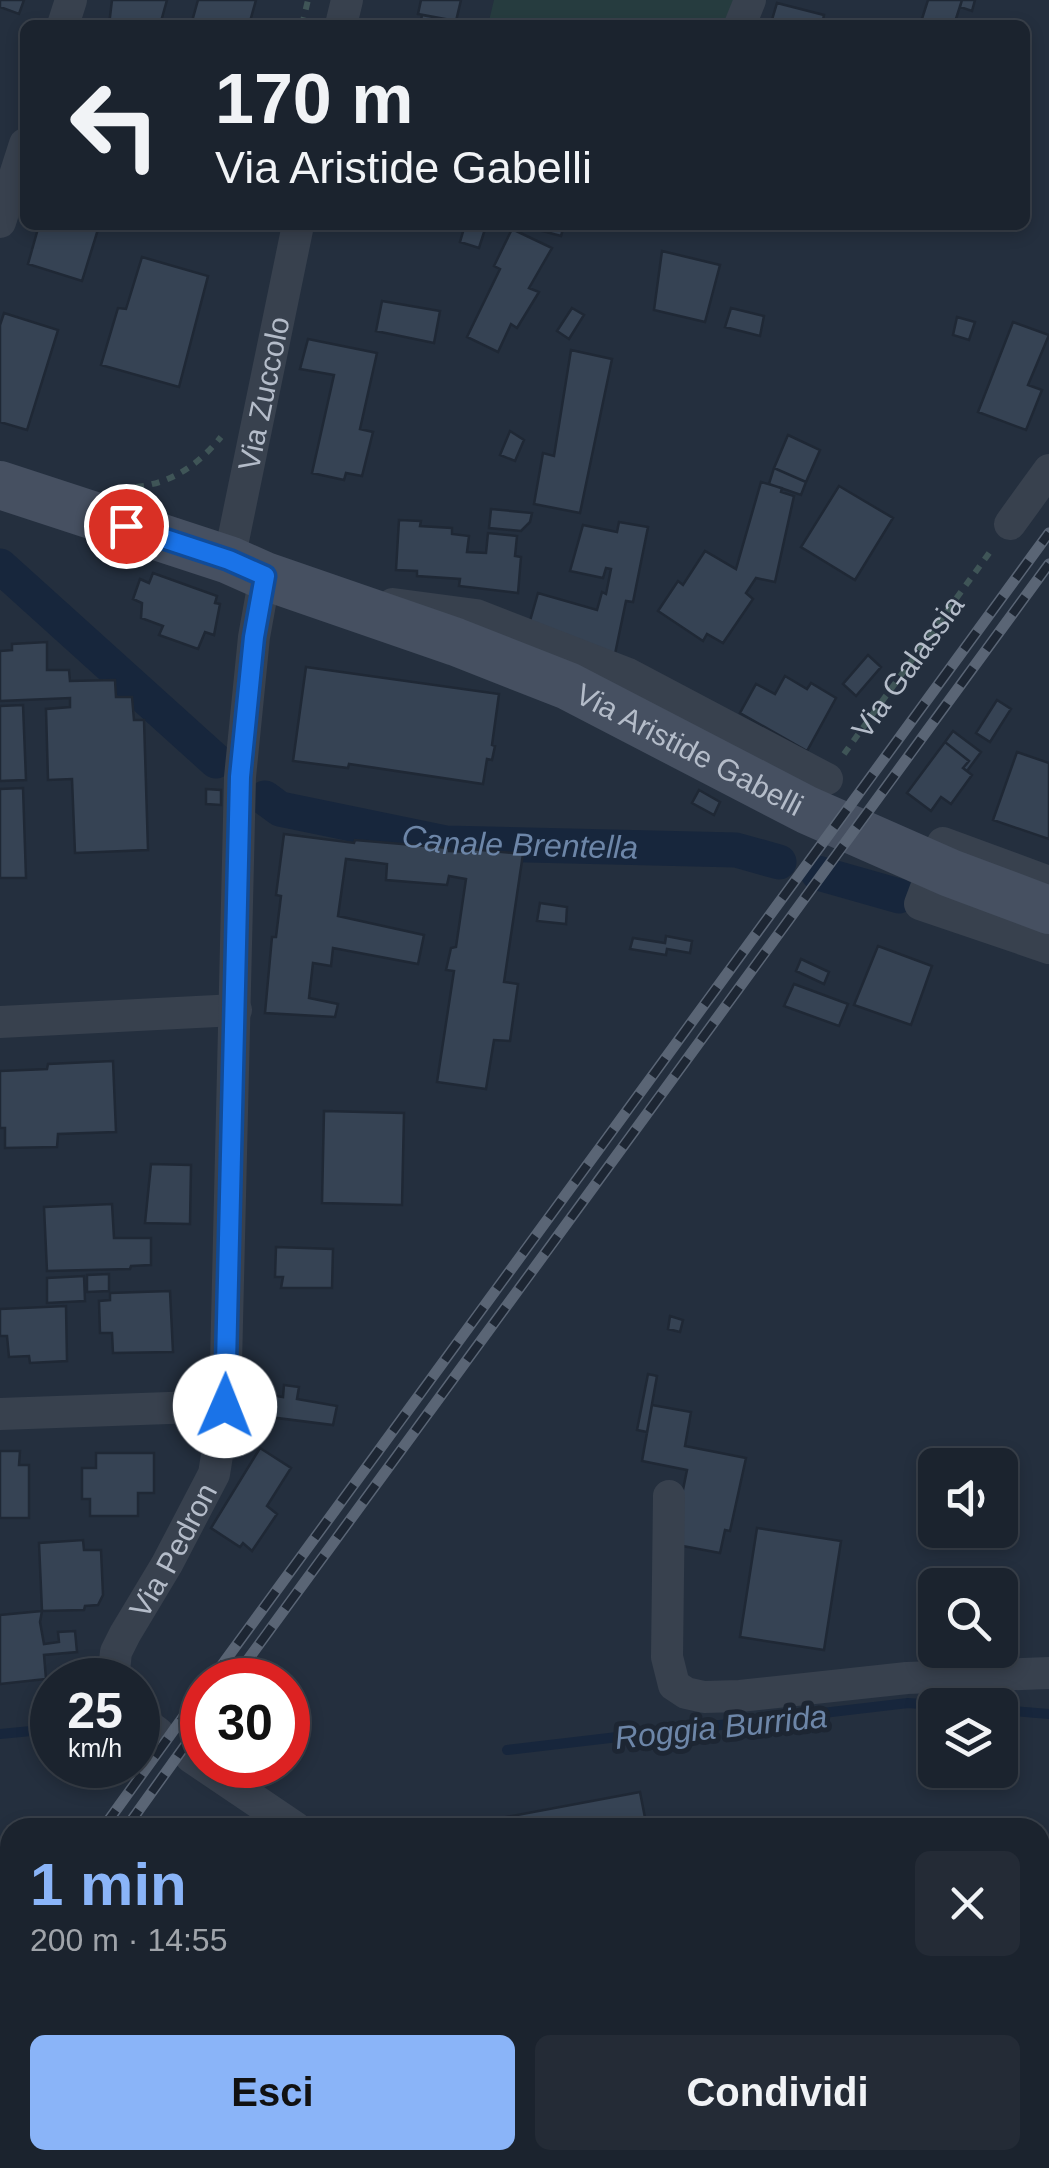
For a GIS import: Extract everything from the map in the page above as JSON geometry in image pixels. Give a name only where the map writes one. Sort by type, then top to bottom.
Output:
[{"type":"main road","name":"Via Aristide Gabelli","points":[[0,485],[329,596],[568,686],[807,810],[1049,910]]},
{"type":"street","points":[[0,222],[20,160]]},
{"type":"street","name":"Via Zuccolo","points":[[247,568],[297,230]]},
{"type":"street","points":[[1010,524],[1049,470]]},
{"type":"street","name":"Via Pedron","points":[[115,1658],[214,1474],[225,1406],[240,777],[254,637],[247,568]]},
{"type":"street","name":"Via Aristide Gabelli","points":[[329,596],[476,615],[628,674],[826,779]]},
{"type":"street","points":[[1049,882],[942,843],[920,904],[1049,948]]},
{"type":"street","points":[[0,1022],[236,1010]]},
{"type":"street","points":[[0,1414],[225,1406]]},
{"type":"street","points":[[668,1496],[667,1657],[674,1685],[686,1692],[704,1697],[740,1696],[907,1678],[1049,1673]]},
{"type":"street","points":[[236,1788],[281,1818]]},
{"type":"path","points":[[130,488],[161,484],[192,467],[220,439],[224,422]]},
{"type":"path","name":"Via Galassia","points":[[826,779],[1010,524]]},
{"type":"green space","points":[[494,0],[735,0],[728,20],[489,20]]},
{"type":"building","points":[[0,0],[24,0],[19,14],[0,7]]},
{"type":"building","points":[[112,0],[167,0],[161,20],[110,20]]},
{"type":"building","points":[[198,0],[256,0],[250,20],[192,20]]},
{"type":"building","points":[[421,0],[461,0],[456,20],[418,14]]},
{"type":"building","points":[[928,0],[962,0],[956,20],[922,20]]},
{"type":"building","points":[[962,0],[975,0],[972,11],[960,7]]},
{"type":"building","points":[[777,3],[824,15],[823,20],[772,20]]},
{"type":"building","points":[[422,15],[450,20],[421,20]]},
{"type":"building","points":[[38,230],[98,230],[82,281],[28,264]]},
{"type":"building","points":[[464,230],[485,230],[479,248],[460,242]]},
{"type":"building","points":[[512,230],[552,248],[529,288],[539,292],[517,328],[511,324],[498,352],[467,337],[500,269],[494,266]]},
{"type":"building","points":[[539,230],[563,230],[561,236]]},
{"type":"building","points":[[662,251],[720,265],[705,322],[654,310]]},
{"type":"building","points":[[142,257],[208,276],[179,387],[101,365],[118,308],[126,309]]},
{"type":"building","points":[[382,301],[440,311],[434,343],[376,331]]},
{"type":"building","points":[[572,308],[584,315],[569,339],[557,331]]},
{"type":"building","points":[[731,308],[764,316],[760,336],[725,327]]},
{"type":"building","points":[[4,313],[58,330],[27,430],[0,422],[0,325]]},
{"type":"building","points":[[957,317],[975,322],[969,340],[953,335]]},
{"type":"building","points":[[1013,322],[1049,335],[1028,385],[1042,390],[1026,430],[978,412]]},
{"type":"building","points":[[308,339],[377,353],[360,429],[373,432],[362,476],[346,473],[344,480],[312,473],[334,375],[300,369]]},
{"type":"building","points":[[571,350],[612,359],[580,513],[534,504],[543,453],[554,456]]},
{"type":"building","points":[[510,431],[524,440],[515,461],[500,455]]},
{"type":"building","points":[[788,435],[820,450],[806,482],[774,468]]},
{"type":"building","points":[[774,468],[806,482],[801,495],[769,484]]},
{"type":"building","points":[[761,482],[794,496],[775,582],[756,578],[746,593],[753,599],[723,643],[707,634],[703,641],[658,611],[678,581],[683,585],[705,551],[736,569]]},
{"type":"building","points":[[839,486],[893,518],[855,580],[801,547]]},
{"type":"building","points":[[491,509],[532,513],[521,531],[489,528]]},
{"type":"building","points":[[399,520],[452,528],[452,534],[469,536],[467,552],[486,553],[488,533],[517,536],[515,556],[521,557],[518,593],[459,586],[460,579],[417,576],[417,571],[396,570]]},
{"type":"building","points":[[619,522],[648,527],[633,602],[626,601],[615,654],[528,628],[538,593],[597,610],[602,592],[606,594],[611,569],[606,568],[603,578],[570,571],[583,525],[617,532]]},
{"type":"building","points":[[153,573],[217,596],[215,603],[220,604],[214,635],[205,632],[198,649],[159,635],[163,626],[141,618],[142,603],[133,599],[140,579],[149,583]]},
{"type":"building","points":[[47,642],[47,670],[69,670],[70,681],[115,680],[116,697],[132,697],[134,720],[144,720],[148,850],[75,853],[72,779],[48,780],[46,709],[70,707],[70,698],[0,701],[0,651],[12,650],[12,644]]},
{"type":"building","points":[[868,655],[881,667],[856,696],[843,684]]},
{"type":"building","points":[[306,667],[499,694],[492,745],[495,746],[492,760],[487,759],[483,784],[349,764],[348,768],[293,761]]},
{"type":"building","points":[[785,676],[807,689],[811,683],[836,698],[807,751],[740,713],[756,684],[775,694]]},
{"type":"building","points":[[997,700],[1011,709],[990,742],[976,733]]},
{"type":"building","points":[[23,705],[26,780],[0,781],[0,706]]},
{"type":"building","points":[[953,731],[981,752],[967,771],[963,768],[969,761],[945,742]]},
{"type":"building","points":[[945,742],[969,761],[963,768],[972,775],[951,804],[941,797],[931,811],[907,793]]},
{"type":"building","points":[[1017,752],[1049,763],[1049,839],[993,820]]},
{"type":"building","points":[[23,788],[26,878],[0,878],[0,789]]},
{"type":"building","points":[[206,789],[221,790],[221,805],[206,804]]},
{"type":"building","points":[[699,790],[720,802],[714,815],[692,803]]},
{"type":"building","points":[[284,834],[449,851],[523,854],[504,982],[518,984],[510,1041],[494,1040],[486,1089],[437,1082],[454,971],[446,970],[451,948],[456,947],[466,879],[449,876],[447,885],[386,880],[387,864],[346,859],[338,916],[424,935],[418,964],[333,948],[331,966],[313,963],[309,998],[338,1004],[335,1017],[265,1013],[272,937],[276,937],[281,896],[276,895]]},
{"type":"building","points":[[540,903],[567,907],[566,924],[537,921]]},
{"type":"building","points":[[666,936],[692,941],[690,953],[667,949],[666,955],[630,949],[633,938],[665,943]]},
{"type":"building","points":[[878,946],[932,966],[911,1025],[854,1005]]},
{"type":"building","points":[[801,959],[829,972],[824,984],[796,971]]},
{"type":"building","points":[[794,984],[848,1004],[839,1026],[784,1006]]},
{"type":"building","points":[[113,1061],[116,1132],[58,1134],[57,1147],[5,1148],[5,1128],[0,1128],[0,1071]]},
{"type":"building","points":[[324,1111],[404,1113],[402,1205],[322,1203]]},
{"type":"building","points":[[151,1164],[191,1165],[190,1224],[145,1223]]},
{"type":"building","points":[[112,1204],[114,1238],[151,1238],[151,1265],[47,1271],[44,1207]]},
{"type":"building","points":[[276,1247],[333,1249],[332,1288],[281,1288],[283,1277],[275,1277]]},
{"type":"building","points":[[109,1274],[109,1291],[87,1292],[87,1275]]},
{"type":"building","points":[[84,1276],[85,1301],[47,1303],[47,1278]]},
{"type":"building","points":[[170,1291],[173,1352],[113,1353],[112,1333],[100,1333],[99,1301],[110,1300],[110,1293]]},
{"type":"building","points":[[66,1306],[67,1361],[30,1363],[29,1356],[9,1357],[7,1336],[0,1336],[0,1309]]},
{"type":"building","points":[[670,1316],[683,1320],[680,1332],[668,1329]]},
{"type":"building","points":[[648,1374],[657,1376],[647,1432],[637,1430]]},
{"type":"building","points":[[284,1385],[299,1387],[297,1399],[337,1406],[333,1425],[253,1415],[257,1393],[283,1397]]},
{"type":"building","points":[[652,1405],[691,1412],[685,1446],[746,1458],[730,1531],[725,1530],[720,1553],[672,1544],[687,1470],[642,1461]]},
{"type":"building","points":[[260,1448],[291,1468],[267,1506],[277,1514],[252,1551],[211,1528]]},
{"type":"building","points":[[0,1451],[20,1451],[19,1465],[29,1465],[29,1518],[0,1518]]},
{"type":"building","points":[[96,1453],[154,1453],[154,1493],[138,1493],[138,1516],[90,1516],[90,1499],[82,1499],[82,1468],[96,1468]]},
{"type":"building","points":[[757,1528],[841,1541],[824,1650],[740,1637]]},
{"type":"building","points":[[83,1540],[84,1550],[101,1550],[103,1595],[98,1605],[85,1606],[84,1610],[42,1611],[39,1543]]},
{"type":"building","points":[[42,1611],[44,1644],[59,1642],[58,1632],[75,1631],[77,1652],[30,1658],[30,1681],[0,1684],[0,1615]]},
{"type":"building","points":[[640,1792],[645,1818],[501,1818]]},
{"type":"waterway","name":"Canale Brentella","points":[[0,566],[216,761]]},
{"type":"waterway","name":"Canale Brentella","points":[[265,798],[280,809],[445,843],[736,850],[779,862]]},
{"type":"waterway","name":"Canale Brentella","points":[[818,873],[899,896]]},
{"type":"waterway","name":"Roggia Burrida","points":[[507,1750],[918,1704]]},
{"type":"waterway","name":"Roggia Burrida","points":[[1018,1711],[1049,1714]]},
{"type":"waterway","name":"Roggia Burrida","points":[[0,1734],[30,1731]]},
{"type":"railway","points":[[227,1658],[1049,533]]},
{"type":"railway","points":[[249,1658],[1049,564]]},
{"type":"railway","points":[[110,1818],[180,1721]]},
{"type":"railway","points":[[133,1818],[180,1753]]},
{"type":"route","points":[[126,526],[265,576],[254,637],[240,777],[225,1406]]}]
